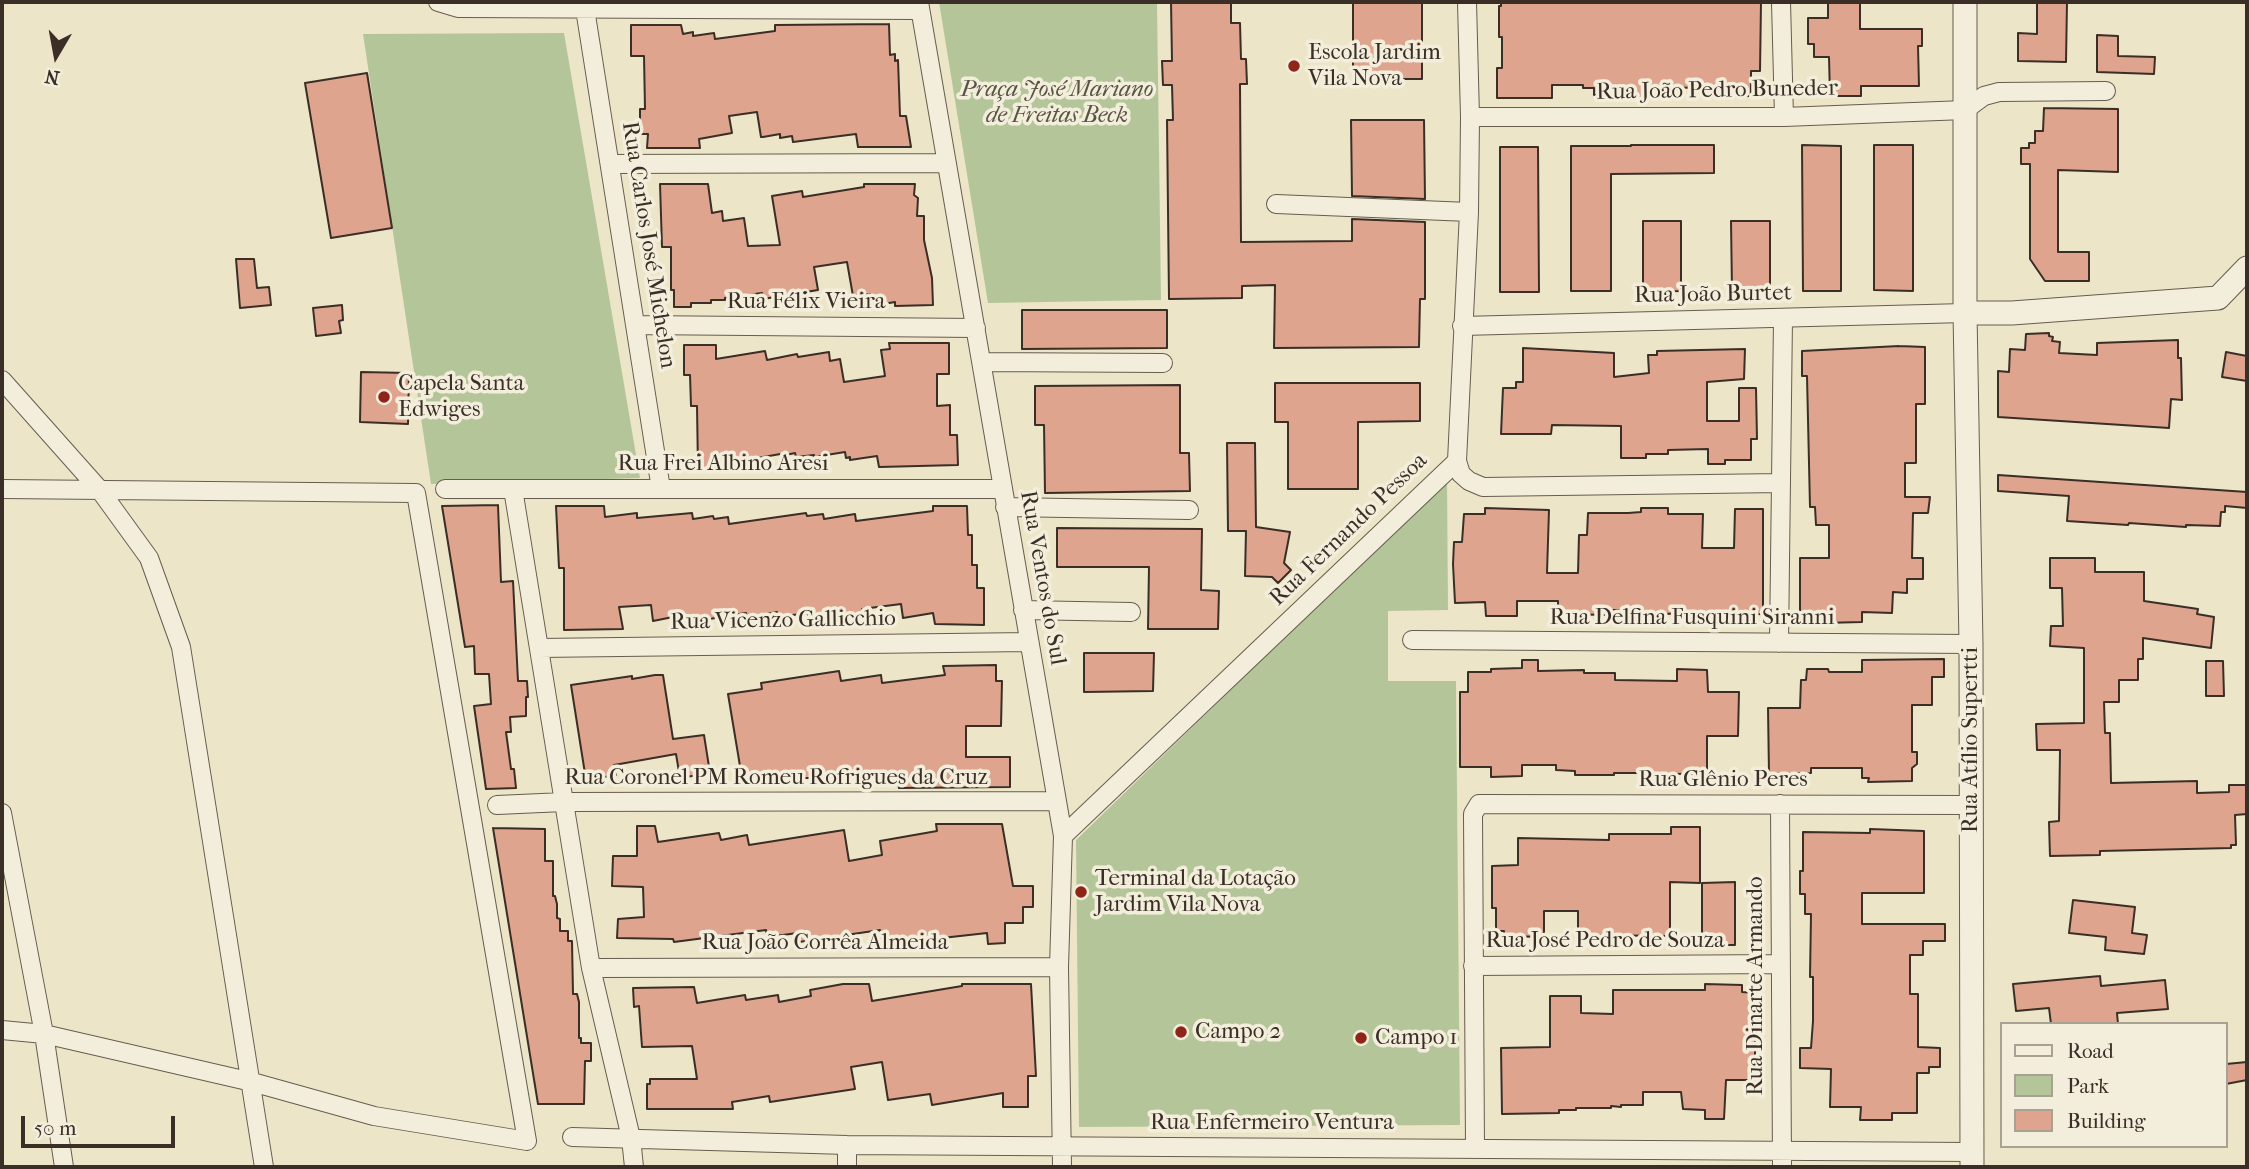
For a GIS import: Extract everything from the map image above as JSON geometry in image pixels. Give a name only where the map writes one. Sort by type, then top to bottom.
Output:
[{"type":"street","points":[[438,2],[458,8],[920,6]]},
{"type":"street","name":"Rua Fernando Pessoa","points":[[1063,836],[1457,461],[1469,212],[1467,2]]},
{"type":"street","points":[[1781,2],[1784,117]]},
{"type":"street","name":"Rua Atílio Supertti","points":[[1965,2],[1965,313],[1971,644],[1971,1160]]},
{"type":"street","name":"Rua Ventos do Sul","points":[[920,6],[1063,836],[1059,967],[1062,1167]]},
{"type":"street","name":"Rua Carlos José Michelon","points":[[585,9],[661,489]]},
{"type":"street","points":[[1965,110],[1984,96],[1999,92],[2106,91]]},
{"type":"street","name":"Rua João Pedro Buneder","points":[[1470,117],[1784,117],[1965,110]]},
{"type":"street","points":[[610,164],[947,163]]},
{"type":"street","points":[[1276,204],[1469,212]]},
{"type":"street","points":[[1965,313],[2012,313],[2218,298],[2247,268]]},
{"type":"street","name":"Rua João Burtet","points":[[1462,326],[1965,313]]},
{"type":"street","points":[[1779,643],[1783,318]]},
{"type":"street","name":"Rua Félix Vieira","points":[[636,325],[976,328]]},
{"type":"street","points":[[982,362],[1163,363]]},
{"type":"street","points":[[2,380],[100,489],[149,558],[181,647],[264,1167]]},
{"type":"street","points":[[1457,461],[1461,474],[1483,487],[1781,483]]},
{"type":"street","points":[[2,489],[416,493],[527,1141],[374,1116],[252,1082],[44,1034],[2,1030]]},
{"type":"street","name":"Rua Frei Albino Aresi","points":[[445,489],[661,489],[1003,498],[1189,510]]},
{"type":"street","points":[[513,489],[591,968],[631,1138],[634,1167]]},
{"type":"street","points":[[1023,610],[1131,612]]},
{"type":"street","name":"Rua Delfina Fusquini Siranni","points":[[1412,640],[1971,644]]},
{"type":"street","name":"Rua Vicenzo Gallicchio","points":[[539,648],[1029,642]]},
{"type":"street","name":"Rua Coronel PM Romeu Rofrigues da Cruz","points":[[497,804],[1056,801]]},
{"type":"street","name":"Rua Glênio Peres","points":[[1473,966],[1473,814],[1476,807],[1483,803],[1970,805]]},
{"type":"street","name":"Rua Dinarte Armando","points":[[1780,804],[1782,1159]]},
{"type":"street","points":[[2,813],[44,1034],[64,1167]]},
{"type":"street","name":"Rua José Pedro de Souza","points":[[1473,966],[1780,964]]},
{"type":"street","points":[[1473,966],[1475,1149]]},
{"type":"street","name":"Rua João Corrêa Almeida","points":[[591,968],[1059,967]]},
{"type":"street","name":"Rua Enfermeiro Ventura","points":[[572,1137],[847,1144],[1475,1149],[1782,1159],[1971,1160]]},
{"type":"street","points":[[847,1144],[847,1167]]},
{"type":"green space","name":"Praça José Mariano de Freitas Beck","points":[[939,2],[1157,2],[1161,300],[988,303]]},
{"type":"green space","points":[[564,33],[640,478],[431,484],[363,34]]},
{"type":"green space","points":[[1447,480],[1448,610],[1388,611],[1388,681],[1456,681],[1460,1125],[1079,1127],[1076,840]]},
{"type":"building","points":[[1171,2],[1231,2],[1231,23],[1240,23],[1241,59],[1246,59],[1247,84],[1240,84],[1241,242],[1352,241],[1352,219],[1425,222],[1425,299],[1420,299],[1419,347],[1274,348],[1275,285],[1242,286],[1242,298],[1169,299],[1167,120],[1173,120],[1172,85],[1163,85],[1162,61],[1172,61]]},
{"type":"building","points":[[1353,2],[1422,2],[1422,79],[1353,79]]},
{"type":"building","points":[[1501,2],[1761,2],[1760,71],[1751,71],[1751,96],[1706,97],[1706,88],[1644,87],[1644,98],[1614,98],[1614,95],[1594,95],[1594,88],[1583,88],[1583,85],[1552,85],[1552,98],[1497,98],[1497,68],[1502,68],[1502,37],[1499,37]]},
{"type":"building","points":[[1828,2],[1860,2],[1860,29],[1922,29],[1922,46],[1918,46],[1919,86],[1861,86],[1861,96],[1830,96],[1829,57],[1814,57],[1814,44],[1808,44],[1808,18],[1828,18]]},
{"type":"building","points":[[2037,2],[2067,2],[2066,62],[2018,61],[2018,33],[2037,34]]},
{"type":"building","points":[[889,24],[890,55],[895,54],[895,61],[898,60],[900,116],[906,116],[911,147],[858,147],[856,134],[793,142],[792,136],[780,138],[780,134],[761,137],[757,112],[729,116],[732,133],[699,139],[700,148],[647,148],[648,134],[640,134],[640,109],[645,109],[644,56],[631,56],[631,25],[681,25],[683,34],[693,32],[693,36],[714,33],[715,39],[775,31],[775,25]]},
{"type":"building","points":[[2097,35],[2118,36],[2118,56],[2155,57],[2154,74],[2097,72]]},
{"type":"building","points":[[367,73],[392,228],[331,238],[305,83]]},
{"type":"building","points":[[2044,108],[2118,109],[2118,172],[2058,170],[2058,252],[2089,252],[2089,281],[2045,281],[2030,259],[2030,164],[2021,164],[2021,148],[2029,148],[2029,143],[2035,143],[2035,131],[2043,131]]},
{"type":"building","points":[[1351,120],[1424,120],[1425,199],[1352,196]]},
{"type":"building","points":[[1714,145],[1714,173],[1611,174],[1611,291],[1571,291],[1571,146]]},
{"type":"building","points":[[1802,145],[1841,146],[1841,291],[1803,291]]},
{"type":"building","points":[[1874,145],[1913,145],[1913,291],[1874,290]]},
{"type":"building","points":[[1500,147],[1538,147],[1539,292],[1500,292]]},
{"type":"building","points":[[660,184],[708,184],[712,213],[722,211],[723,221],[744,218],[748,246],[780,245],[772,196],[802,191],[803,197],[864,187],[864,184],[915,184],[914,195],[918,198],[917,216],[924,216],[924,240],[932,278],[933,305],[895,306],[895,302],[872,306],[870,294],[853,296],[847,262],[814,267],[818,290],[763,299],[762,293],[711,300],[711,303],[691,303],[691,307],[674,307],[674,290],[671,290],[671,247],[662,247]]},
{"type":"building","points":[[1643,221],[1681,221],[1681,291],[1643,292]]},
{"type":"building","points":[[1731,221],[1770,221],[1770,291],[1732,291]]},
{"type":"building","points":[[236,259],[254,259],[257,288],[269,287],[271,305],[240,308]]},
{"type":"building","points":[[342,305],[343,320],[339,321],[341,333],[316,336],[313,308]]},
{"type":"building","points":[[1022,310],[1167,310],[1167,348],[1022,349]]},
{"type":"building","points":[[2049,333],[2049,336],[2053,337],[2052,341],[2060,342],[2059,353],[2097,355],[2097,343],[2178,340],[2182,400],[2171,399],[2169,428],[1998,417],[1998,371],[2009,372],[2010,349],[2025,350],[2026,334]]},
{"type":"building","points":[[889,343],[949,343],[949,374],[937,374],[937,406],[950,405],[950,435],[957,435],[958,465],[879,467],[877,456],[850,460],[850,457],[846,458],[845,452],[814,457],[796,457],[795,453],[786,453],[752,459],[753,469],[698,470],[697,406],[691,406],[690,375],[684,375],[684,345],[716,345],[716,359],[765,351],[767,360],[797,354],[798,357],[829,352],[830,361],[840,359],[844,382],[885,376],[881,350],[890,349]]},
{"type":"building","points":[[1925,347],[1925,404],[1916,404],[1916,463],[1905,463],[1905,497],[1930,497],[1928,513],[1913,513],[1912,558],[1923,558],[1923,579],[1907,579],[1907,593],[1893,592],[1892,613],[1862,612],[1862,622],[1823,623],[1823,614],[1800,614],[1800,558],[1829,558],[1829,525],[1816,525],[1815,507],[1810,507],[1807,376],[1802,376],[1802,351]]},
{"type":"building","points":[[1523,348],[1614,353],[1614,377],[1649,373],[1648,355],[1657,355],[1657,351],[1745,349],[1744,379],[1707,382],[1707,421],[1739,421],[1739,388],[1756,388],[1757,439],[1751,439],[1751,460],[1725,460],[1725,464],[1708,464],[1708,449],[1668,450],[1668,454],[1646,454],[1646,458],[1621,458],[1621,426],[1552,425],[1551,434],[1501,434],[1503,388],[1516,388],[1516,382],[1523,382]]},
{"type":"building","points":[[2226,352],[2247,356],[2247,381],[2222,377]]},
{"type":"building","name":"Capela Santa Edwiges","points":[[361,372],[409,373],[408,424],[360,422]]},
{"type":"building","points":[[1275,383],[1420,383],[1420,421],[1358,422],[1358,489],[1288,489],[1288,422],[1275,422]]},
{"type":"building","points":[[1180,385],[1180,453],[1189,453],[1190,491],[1045,493],[1044,425],[1035,425],[1035,386]]},
{"type":"building","points":[[1227,443],[1255,443],[1256,527],[1290,532],[1284,563],[1291,570],[1278,583],[1272,577],[1245,576],[1246,531],[1228,531]]},
{"type":"building","points":[[1998,475],[2247,492],[2247,508],[2225,506],[2225,512],[2221,512],[2220,526],[2186,527],[2067,521],[2069,496],[1998,491]]},
{"type":"building","points":[[498,505],[501,582],[513,581],[518,681],[527,681],[528,697],[526,716],[510,717],[511,732],[506,732],[516,788],[486,789],[474,706],[491,704],[489,674],[475,674],[474,646],[465,647],[442,506]]},
{"type":"building","points":[[556,506],[604,506],[605,517],[637,513],[637,518],[692,513],[693,519],[728,517],[729,524],[806,513],[807,516],[823,514],[824,519],[855,514],[856,521],[933,511],[933,506],[967,506],[968,535],[972,535],[972,565],[977,565],[977,588],[984,588],[984,625],[935,624],[933,613],[903,618],[901,604],[862,609],[863,614],[809,621],[808,613],[778,617],[777,612],[747,618],[746,613],[685,623],[683,615],[653,621],[651,605],[619,607],[623,629],[564,630],[564,568],[559,568]]},
{"type":"building","points":[[1485,508],[1549,510],[1547,573],[1578,573],[1579,535],[1587,535],[1588,513],[1628,513],[1641,512],[1641,508],[1668,508],[1668,514],[1703,514],[1702,548],[1734,548],[1735,509],[1763,509],[1763,614],[1735,615],[1735,611],[1640,615],[1640,610],[1609,610],[1609,615],[1558,614],[1558,601],[1517,601],[1517,616],[1486,616],[1485,602],[1455,603],[1453,564],[1454,542],[1462,542],[1464,514],[1485,514]]},
{"type":"building","points":[[1057,528],[1202,529],[1201,590],[1219,591],[1218,629],[1148,629],[1149,567],[1057,567]]},
{"type":"building","points":[[2050,558],[2095,558],[2095,572],[2144,572],[2144,601],[2198,609],[2197,614],[2214,617],[2211,648],[2143,638],[2143,659],[2138,659],[2138,680],[2119,680],[2119,702],[2104,702],[2105,733],[2110,733],[2111,783],[2197,781],[2197,793],[2229,792],[2229,785],[2247,785],[2247,814],[2235,815],[2236,845],[2231,845],[2231,848],[2100,851],[2100,855],[2050,856],[2049,822],[2059,821],[2060,750],[2037,750],[2036,724],[2084,723],[2084,648],[2050,646],[2051,626],[2063,626],[2062,588],[2050,588]]},
{"type":"building","points":[[1084,653],[1154,653],[1153,691],[1084,692]]},
{"type":"building","points":[[1944,659],[1944,677],[1932,677],[1932,705],[1912,705],[1912,752],[1917,752],[1917,764],[1912,768],[1912,781],[1868,782],[1869,778],[1862,778],[1862,768],[1811,768],[1811,773],[1769,774],[1768,708],[1800,708],[1801,680],[1806,680],[1807,669],[1862,672],[1862,660]]},
{"type":"building","points":[[1522,660],[1538,660],[1538,671],[1584,670],[1584,673],[1615,673],[1615,680],[1677,681],[1677,669],[1707,670],[1708,692],[1739,692],[1738,736],[1707,736],[1707,773],[1575,775],[1575,771],[1556,770],[1556,765],[1522,765],[1522,776],[1491,777],[1491,767],[1460,767],[1460,692],[1468,692],[1468,672],[1522,668]]},
{"type":"building","points":[[2206,661],[2223,661],[2224,696],[2206,696]]},
{"type":"building","points":[[996,665],[996,681],[1002,681],[1001,726],[966,726],[966,757],[1010,757],[1010,787],[899,788],[897,776],[880,779],[880,776],[866,775],[835,778],[760,778],[759,775],[742,778],[728,694],[762,689],[761,683],[839,671],[841,681],[881,675],[882,683],[945,675],[943,666]]},
{"type":"building","points":[[663,675],[673,739],[704,735],[710,773],[680,778],[676,754],[614,765],[616,775],[586,780],[571,685]]},
{"type":"building","points":[[936,824],[1002,824],[1013,886],[1033,886],[1033,907],[1023,907],[1023,923],[1005,923],[1005,943],[988,944],[987,933],[924,940],[924,937],[882,944],[880,930],[799,942],[798,933],[767,937],[766,930],[674,942],[673,939],[617,938],[618,919],[644,917],[643,887],[612,886],[613,856],[637,856],[637,826],[655,826],[658,842],[719,833],[721,840],[747,835],[749,845],[844,830],[849,861],[882,855],[880,841],[937,831]]},
{"type":"building","points":[[1671,827],[1700,827],[1700,883],[1670,882],[1670,936],[1578,935],[1578,911],[1544,911],[1544,937],[1504,936],[1504,931],[1496,931],[1496,908],[1492,908],[1492,866],[1518,865],[1518,838],[1609,840],[1609,834],[1671,834]]},
{"type":"building","points":[[493,828],[545,829],[545,861],[553,861],[553,896],[557,904],[557,918],[560,919],[560,931],[568,931],[568,941],[572,941],[573,994],[577,994],[579,1002],[579,1038],[581,1043],[591,1043],[591,1061],[585,1061],[584,1104],[538,1104]]},
{"type":"building","points":[[1870,829],[1924,831],[1924,893],[1862,893],[1862,924],[1945,924],[1945,941],[1923,941],[1923,955],[1910,955],[1910,994],[1918,994],[1918,1047],[1940,1048],[1940,1067],[1929,1067],[1929,1073],[1917,1073],[1917,1113],[1892,1113],[1892,1120],[1860,1120],[1861,1107],[1830,1107],[1831,1069],[1800,1068],[1800,1048],[1811,1048],[1813,1021],[1813,977],[1810,977],[1811,914],[1805,914],[1805,894],[1800,894],[1803,832],[1870,833]]},
{"type":"building","points":[[1735,882],[1735,945],[1702,945],[1702,883]]},
{"type":"building","points":[[2073,900],[2135,907],[2132,933],[2147,935],[2144,954],[2105,950],[2106,937],[2069,933]]},
{"type":"building","points":[[2100,976],[2101,986],[2165,980],[2168,1009],[2117,1013],[2118,1022],[2051,1022],[2049,1008],[2016,1011],[2013,984]]},
{"type":"building","points":[[843,984],[869,984],[872,1001],[962,984],[1031,984],[1036,1076],[1028,1076],[1028,1107],[1003,1107],[1003,1093],[932,1105],[930,1094],[888,1100],[882,1062],[851,1067],[855,1089],[770,1102],[769,1096],[732,1102],[733,1109],[647,1109],[647,1084],[650,1084],[650,1079],[697,1079],[692,1046],[642,1047],[639,1006],[634,1007],[633,988],[694,987],[697,1003],[745,995],[746,1000],[778,995],[779,1002],[811,996],[810,990]]},
{"type":"building","points":[[1705,984],[1742,985],[1742,992],[1755,993],[1755,1080],[1726,1080],[1724,1119],[1705,1119],[1705,1110],[1683,1109],[1681,1092],[1643,1092],[1643,1105],[1576,1108],[1559,1110],[1559,1113],[1502,1114],[1501,1048],[1550,1047],[1550,996],[1581,996],[1581,1013],[1613,1014],[1613,990],[1705,990]]},
{"type":"building","points":[[2247,1062],[2247,1080],[2228,1084],[2228,1064]]},
{"type":"place","name":"Escola Jardim Vila Nova","points":[[1294,66]]},
{"type":"place","name":"Capela Santa Edwiges","points":[[384,397]]},
{"type":"place","name":"Terminal da Lotação Jardim Vila Nova","points":[[1081,892]]},
{"type":"place","name":"Campo 2","points":[[1181,1032]]},
{"type":"place","name":"Campo 1","points":[[1361,1038]]}]
